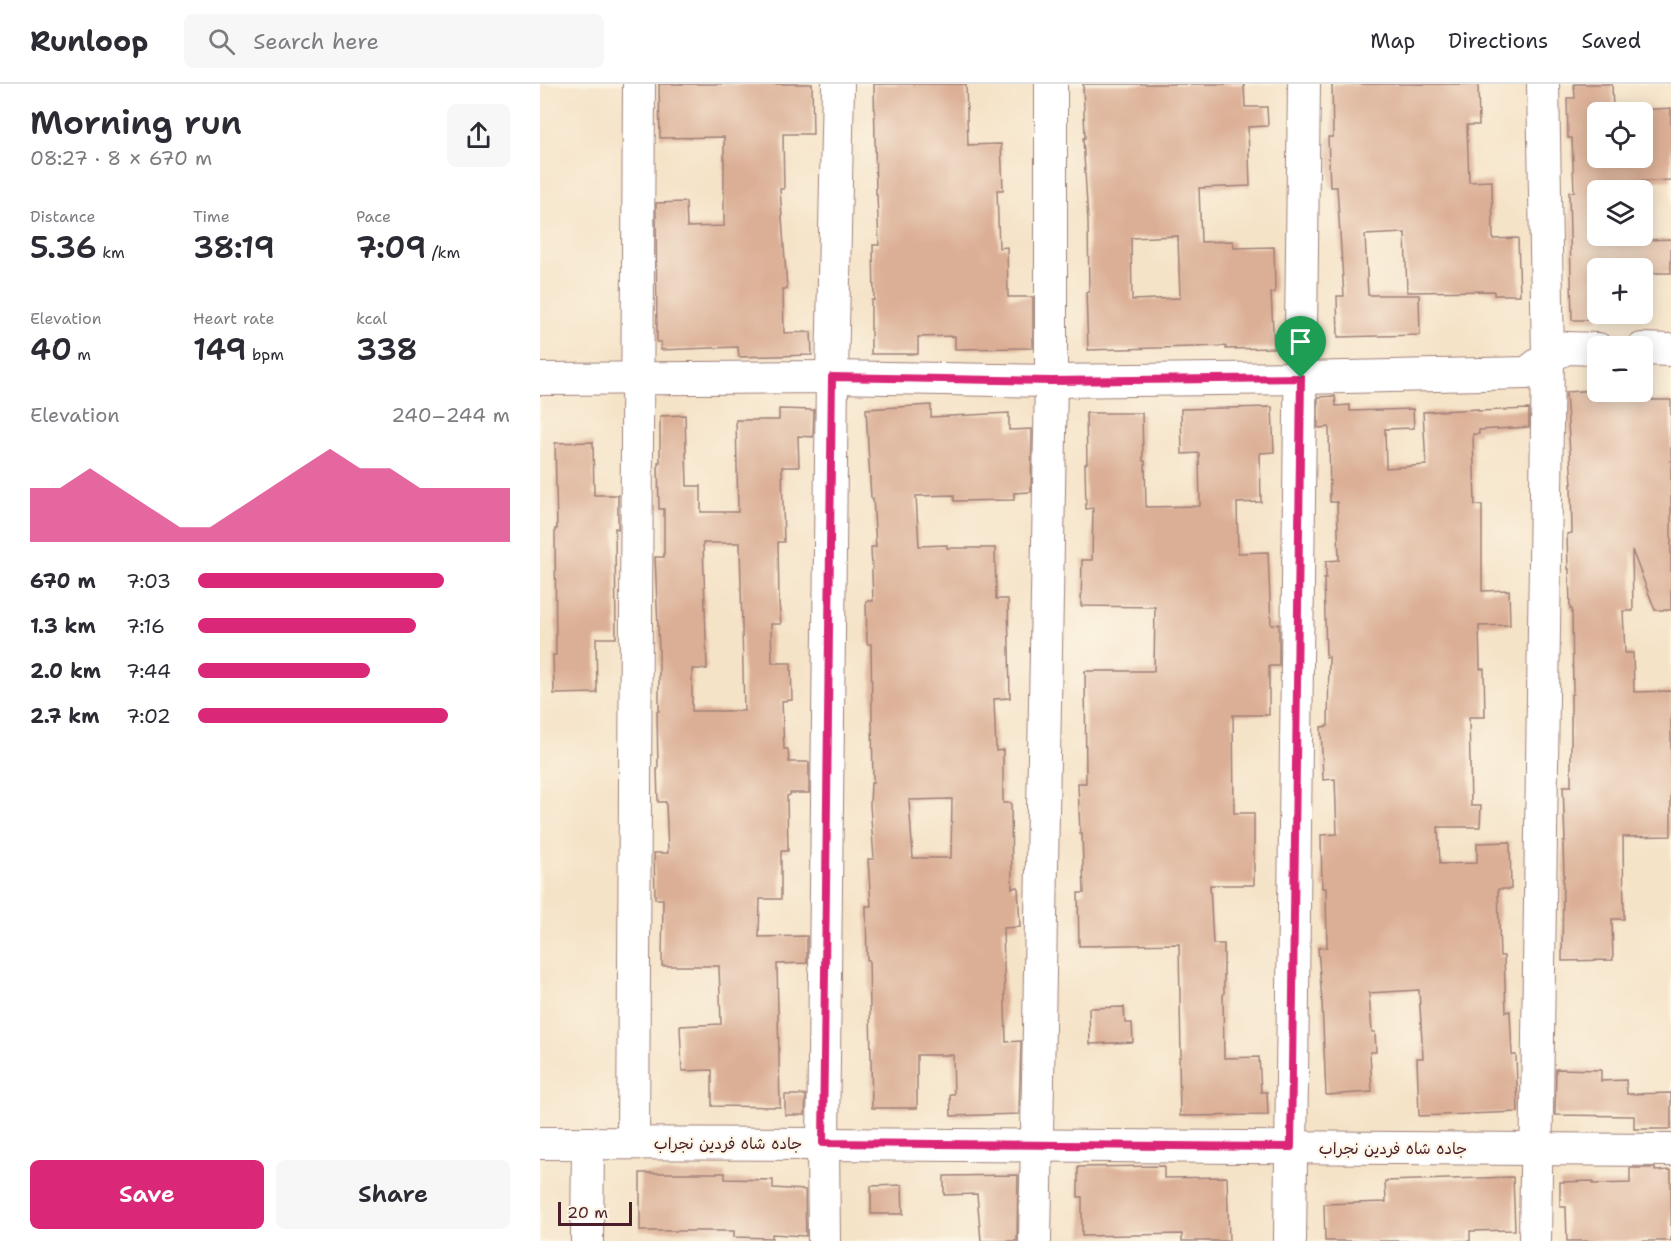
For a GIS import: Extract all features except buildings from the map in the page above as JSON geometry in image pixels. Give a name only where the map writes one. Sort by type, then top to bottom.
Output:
[{"type":"street","points":[[633,1143],[639,84]]},
{"type":"street","points":[[824,1241],[823,1143],[832,377],[838,84]]},
{"type":"street","points":[[1035,1241],[1051,381],[1051,84]]},
{"type":"street","points":[[1290,1241],[1304,84]]},
{"type":"street","points":[[1535,1241],[1548,357],[1543,84]]},
{"type":"street","points":[[540,379],[832,377],[1051,381],[1527,373],[1548,357],[1567,348],[1587,348]]},
{"type":"street","points":[[1653,349],[1671,350]]},
{"type":"street","name":"جاده شاه فردین نجراب","points":[[540,1143],[1671,1150]]},
{"type":"street","points":[[588,1143],[588,1241]]},
{"type":"route","points":[[832,377],[1051,381],[1301,378],[1291,1147],[823,1143],[832,377]]}]
